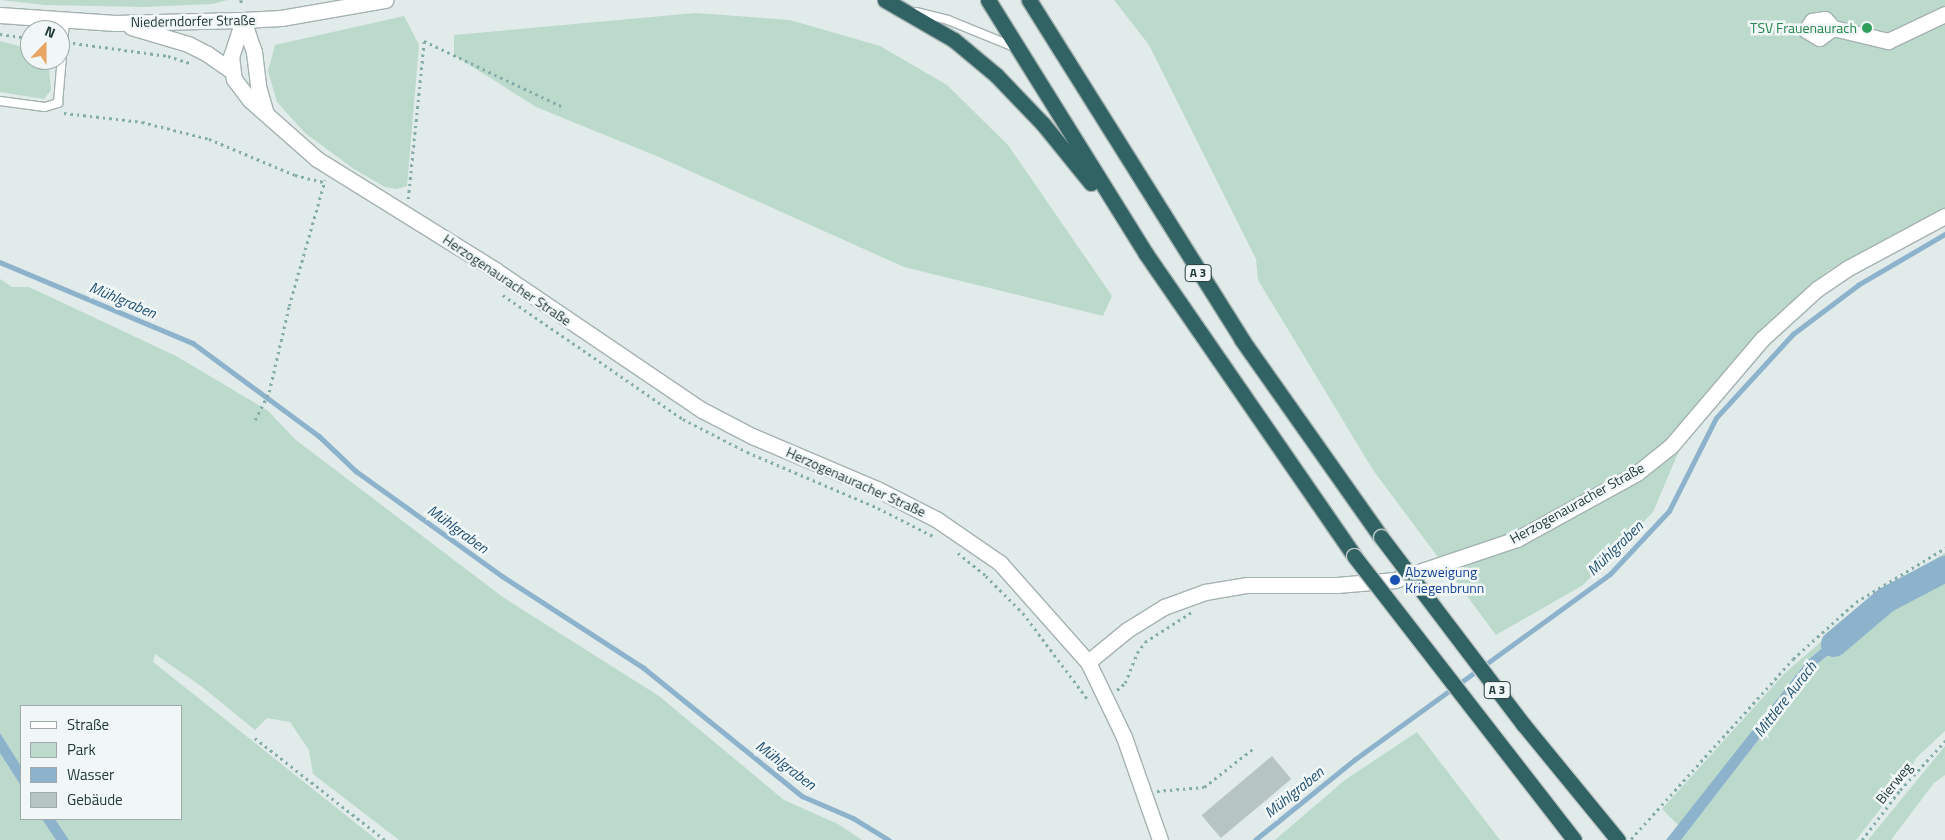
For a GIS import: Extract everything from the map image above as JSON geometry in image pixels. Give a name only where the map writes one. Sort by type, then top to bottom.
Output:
[{"type":"highway","points":[[884,0],[905,9],[954,40],[996,75],[1043,124],[1146,254]]},
{"type":"highway","name":"A 3","points":[[988,0],[1014,47],[1146,254],[1354,556],[1574,840]]},
{"type":"highway","name":"A 3","points":[[1029,0],[1216,299],[1381,537],[1523,724],[1618,840]]},
{"type":"street","name":"Niederndorfer Straße","points":[[70,21],[115,22],[281,18],[385,0]]},
{"type":"street","points":[[1833,28],[1888,41],[1945,14]]},
{"type":"street","name":"Niederndorfer Straße","points":[[0,15],[54,20]]},
{"type":"street","points":[[115,22],[188,44],[206,53],[230,70],[233,44],[243,20]]},
{"type":"street","points":[[243,20],[254,52],[258,86],[266,115]]},
{"type":"street","name":"Herzogenauracher Straße","points":[[230,70],[242,92],[317,159],[406,212],[702,410],[752,436],[877,489],[936,519],[972,542],[1000,563],[1088,662],[1127,630],[1164,607],[1205,592],[1247,586],[1337,585],[1395,580],[1517,538],[1637,473],[1671,446],[1762,339],[1817,289],[1848,268],[1945,216]]},
{"type":"street","points":[[1088,662],[1124,737],[1146,792],[1160,840]]},
{"type":"lane","points":[[905,9],[948,20],[1014,47]]},
{"type":"lane","points":[[0,101],[57,109],[61,70]]},
{"type":"path","points":[[0,34],[20,37]]},
{"type":"path","points":[[406,212],[424,41],[561,106]]},
{"type":"path","points":[[57,109],[142,122],[199,137],[295,175],[324,182],[269,392],[255,420]]},
{"type":"path","points":[[1630,840],[1793,659],[1856,602],[1945,548]]},
{"type":"path","points":[[255,738],[385,840]]},
{"type":"path","name":"Bierweg","points":[[1862,840],[1933,751],[1945,741]]},
{"type":"path","points":[[1146,792],[1204,787],[1254,748]]},
{"type":"green space","points":[[0,0],[228,0],[212,4],[144,7],[45,5]]},
{"type":"green space","points":[[1114,0],[1945,0],[1945,208],[1829,270],[1777,317],[1698,406],[1653,512],[1583,585],[1496,635],[1373,470],[1258,280],[1256,259],[1149,45]]},
{"type":"green space","points":[[696,13],[790,20],[880,46],[947,85],[1008,145],[1112,296],[1103,316],[904,267],[659,157],[536,107],[454,55],[454,35]]},
{"type":"green space","points":[[404,16],[419,45],[407,186],[397,189],[385,187],[354,169],[305,133],[277,102],[268,71],[275,45]]},
{"type":"green space","points":[[0,41],[20,46],[20,70],[49,70],[51,90],[44,99],[0,92]]},
{"type":"green space","points":[[0,279],[12,287],[29,287],[176,356],[267,410],[296,440],[504,598],[659,696],[784,800],[838,824],[862,840],[399,840],[313,774],[309,750],[290,722],[267,718],[255,730],[201,686],[155,654],[153,662],[377,840],[69,840],[56,820],[182,820],[182,705],[20,705],[20,764],[0,733]]},
{"type":"green space","points":[[1945,553],[1945,731],[1916,758],[1907,775],[1856,840],[1681,840],[1817,664],[1865,626],[1858,618],[1808,660],[1679,826],[1662,809],[1785,673],[1874,596]]},
{"type":"green space","points":[[1417,732],[1500,840],[1275,840],[1345,780]]},
{"type":"green space","points":[[1945,746],[1945,775],[1934,783],[1891,840],[1868,840]]},
{"type":"green space","points":[[0,753],[20,784],[20,820],[43,820],[56,840],[0,840]]},
{"type":"water","points":[[1858,618],[1865,626],[1817,664],[1681,840],[1666,840],[1808,660]]},
{"type":"water","points":[[0,733],[20,764],[20,784],[0,753]]},
{"type":"water","points":[[43,820],[56,820],[69,840],[56,840]]},
{"type":"building","points":[[1272,756],[1291,779],[1221,838],[1202,815]]},
{"type":"waterway","name":"Mühlgraben","points":[[1255,840],[1354,760],[1610,574],[1669,511],[1716,418],[1793,334],[1858,285],[1945,234]]},
{"type":"waterway","name":"Mühlgraben","points":[[0,262],[193,343],[319,436],[356,471],[502,576],[644,668],[802,796],[853,818],[889,840]]},
{"type":"waterway","name":"Mittlere Aurach","points":[[1834,644],[1886,600],[1945,569]]},
{"type":"place","name":"TSV Frauenaurach","points":[[1867,28]]},
{"type":"place","name":"Abzweigung Kriegenbrunn","points":[[1395,580]]}]
